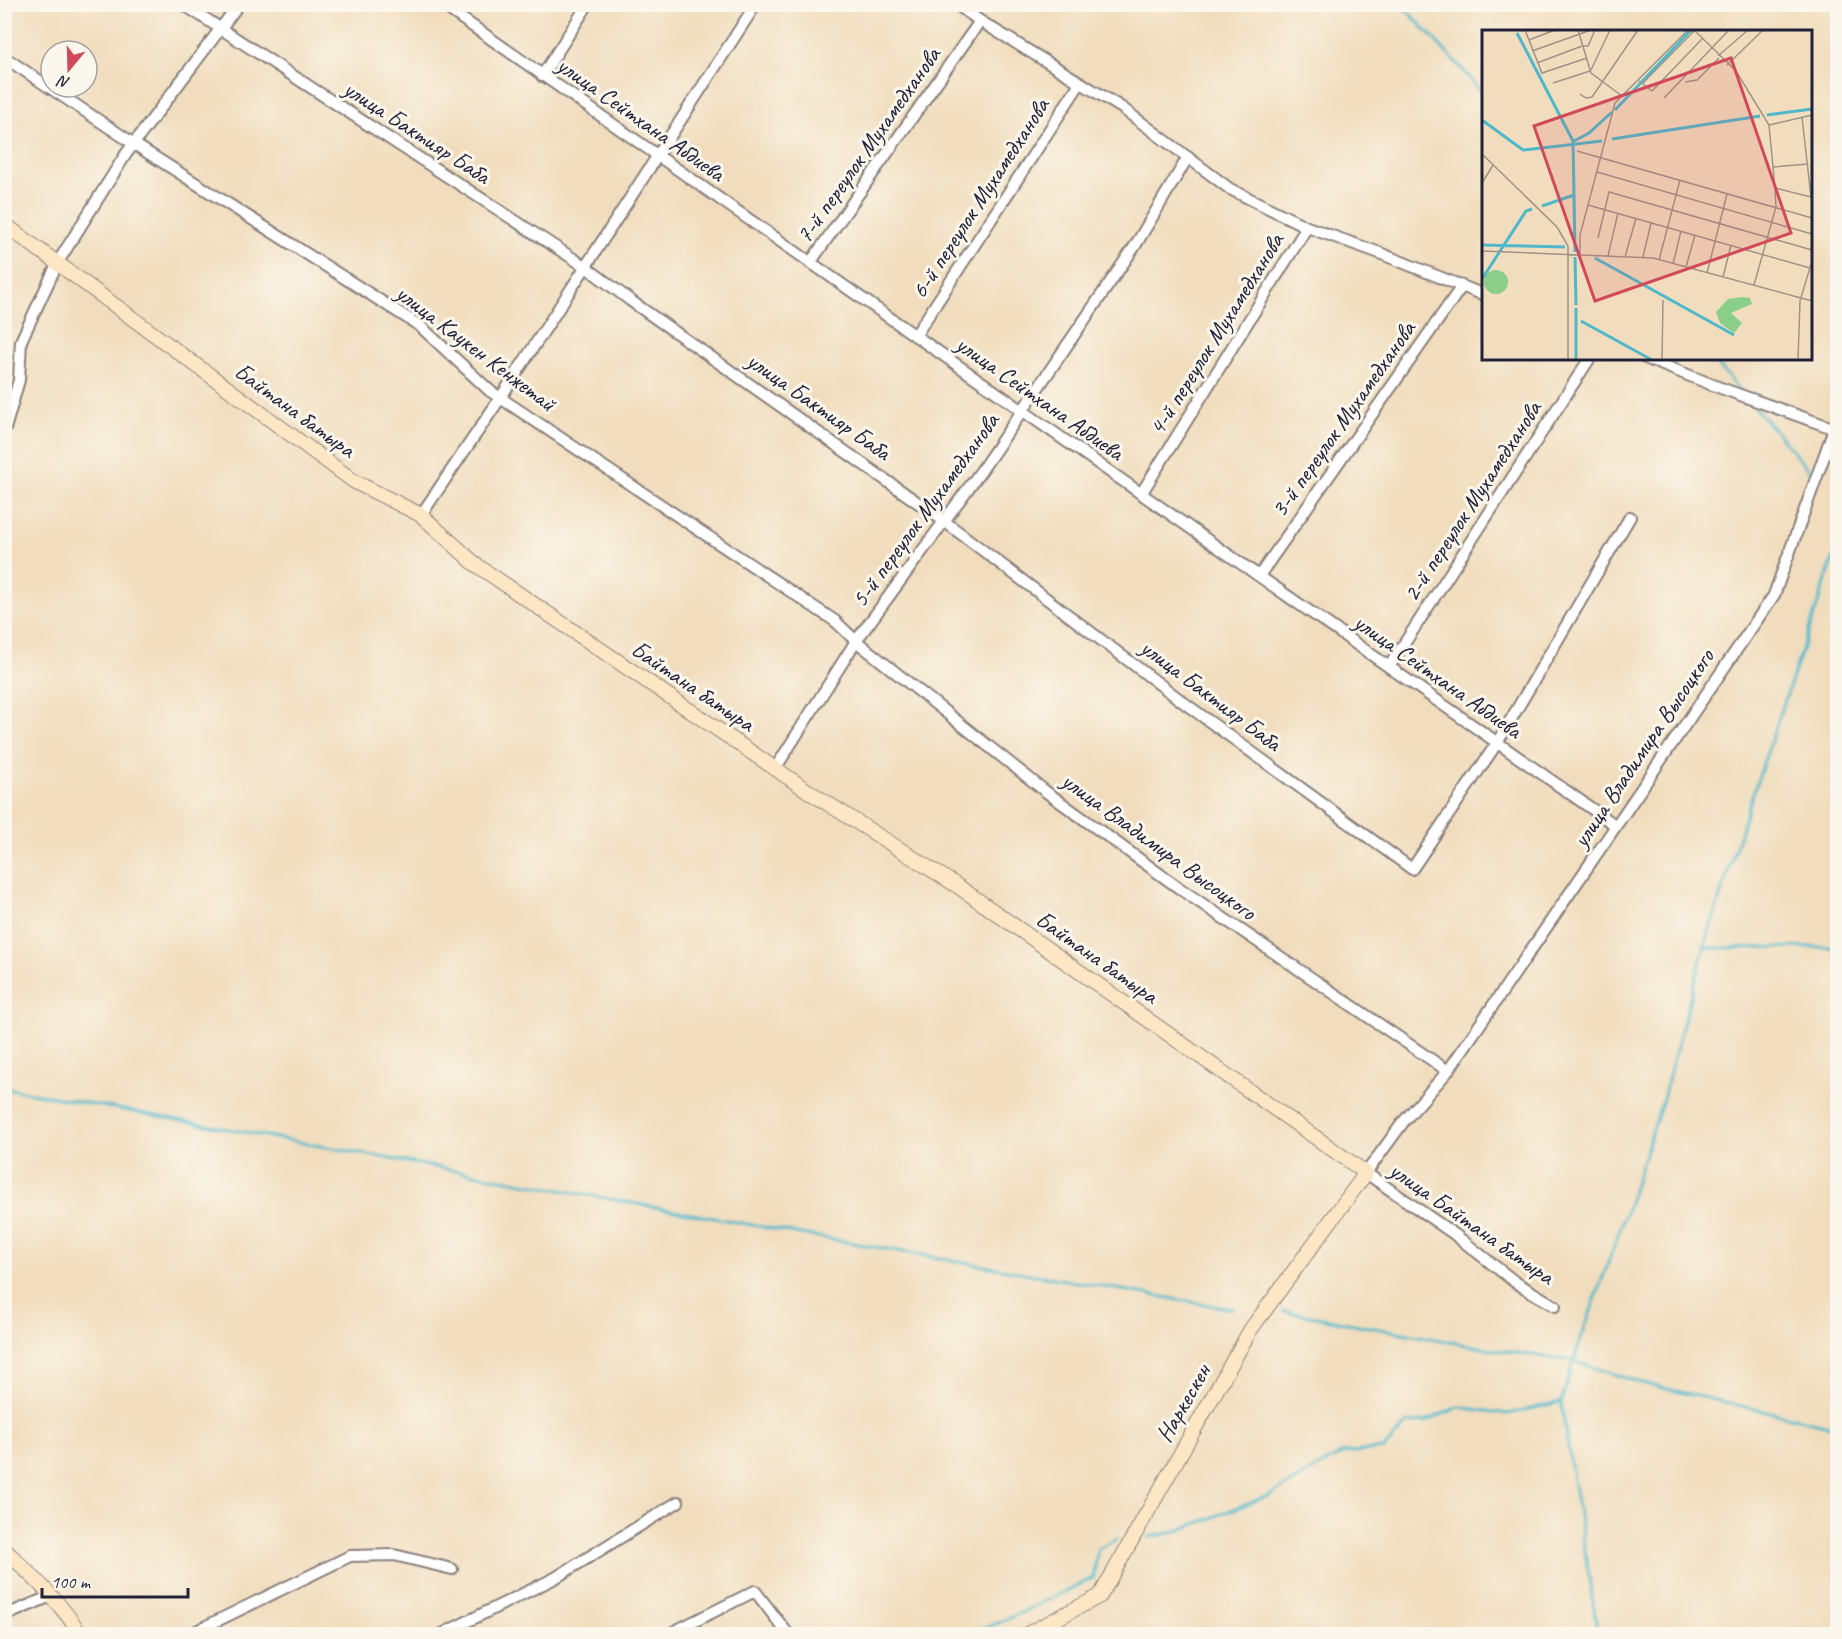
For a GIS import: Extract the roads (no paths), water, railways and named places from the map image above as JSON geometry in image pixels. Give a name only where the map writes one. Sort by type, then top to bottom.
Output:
[{"type":"street","name":"улица Бактияр Баба","points":[[183,4],[585,267],[944,521],[1187,705],[1412,869],[1497,743]]},
{"type":"street","points":[[5,430],[19,380],[21,341],[58,262],[134,144],[239,4]]},
{"type":"street","name":"улица Сейтхана Абдиева","points":[[441,4],[1615,825]]},
{"type":"street","points":[[542,76],[588,4]]},
{"type":"street","points":[[421,515],[501,397],[756,4]]},
{"type":"street","points":[[956,4],[1122,108],[1230,189],[1307,227],[1482,294]]},
{"type":"street","name":"7-й переулок Мухамедханова","points":[[810,263],[980,21]]},
{"type":"street","name":"улица Каукен Кенжетай","points":[[4,57],[134,144],[420,326],[490,391],[835,621],[856,641]]},
{"type":"street","name":"6-й переулок Мухамедханова","points":[[915,336],[1080,83]]},
{"type":"street","name":"5-й переулок Мухамедханова","points":[[775,769],[856,641],[1022,411],[1135,246],[1188,157]]},
{"type":"street","name":"Байтана батыра","points":[[4,225],[58,262],[355,482],[421,515],[475,564],[775,769],[969,894],[1366,1173]]},
{"type":"street","name":"4-й переулок Мухамедханова","points":[[1141,494],[1307,227]]},
{"type":"street","name":"3-й переулок Мухамедханова","points":[[1259,576],[1462,286]]},
{"type":"street","name":"2-й переулок Мухамедханова","points":[[1389,667],[1589,360]]},
{"type":"street","points":[[1650,360],[1836,430]]},
{"type":"street","name":"улица Владимира Высоцкого","points":[[1366,1173],[1404,1121],[1448,1071],[1773,595],[1836,430]]},
{"type":"street","points":[[1497,743],[1630,517]]},
{"type":"street","name":"улица Владимира Высоцкого","points":[[856,641],[1045,791],[1179,888],[1448,1071]]},
{"type":"street","name":"улица Байтана батыра","points":[[1366,1173],[1454,1234],[1515,1282],[1555,1306]]},
{"type":"street","name":"Наркескен","points":[[1028,1635],[1100,1596],[1251,1329],[1366,1173]]},
{"type":"street","points":[[442,1635],[555,1578],[678,1502]]},
{"type":"street","points":[[4,1548],[51,1596],[71,1619],[80,1635]]},
{"type":"street","points":[[190,1635],[350,1556],[394,1554],[452,1569]]},
{"type":"street","points":[[669,1635],[755,1590],[788,1635]]},
{"type":"street","points":[[4,1616],[51,1596]]},
{"type":"waterway","points":[[1401,4],[1482,93]]},
{"type":"waterway","points":[[1714,360],[1741,392]]},
{"type":"waterway","points":[[1751,403],[1809,470]]},
{"type":"waterway","points":[[1598,1634],[1561,1402],[1662,1102],[1704,948],[1748,808],[1838,545]]},
{"type":"waterway","points":[[1704,948],[1838,947]]},
{"type":"waterway","points":[[4,1088],[812,1236],[1232,1309]]},
{"type":"waterway","points":[[1283,1311],[1478,1347],[1573,1361],[1645,1384],[1838,1428]]},
{"type":"waterway","points":[[1150,1537],[1175,1532],[1270,1495],[1343,1453],[1384,1449],[1407,1423],[1424,1422],[1459,1407],[1508,1414],[1561,1402]]},
{"type":"waterway","points":[[966,1634],[1006,1620],[1093,1578],[1098,1549],[1117,1539]]}]
